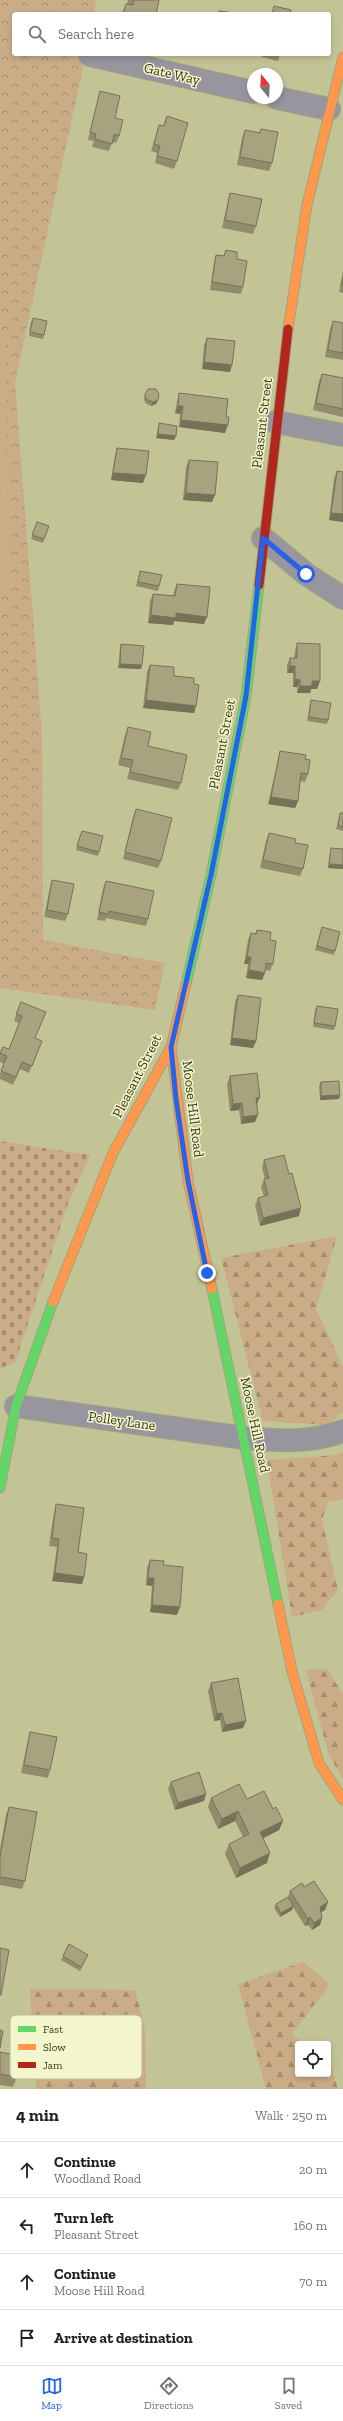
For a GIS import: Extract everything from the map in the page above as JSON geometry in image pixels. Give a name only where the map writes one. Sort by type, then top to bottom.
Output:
[{"type":"street","name":"Gate Way","points":[[94,56],[247,91]]},
{"type":"street","name":"Pleasant Street","points":[[0,1488],[11,1405],[103,1175],[171,1047],[211,875],[246,696],[276,422],[292,297],[307,205],[343,56]]},
{"type":"street","points":[[283,99],[329,109]]},
{"type":"street","points":[[276,422],[343,435]]},
{"type":"street","points":[[263,538],[306,574],[343,598]]},
{"type":"street","name":"Moose Hill Road","points":[[171,1047],[176,1099],[188,1181],[244,1438],[292,1671],[319,1763],[343,1800]]},
{"type":"street","name":"Polley Lane","points":[[11,1405],[244,1438],[282,1441],[323,1439],[343,1431]]},
{"type":"green space","points":[[0,0],[96,0],[94,12],[12,12],[12,56],[86,56],[15,382],[42,733],[43,940],[165,963],[155,1010],[0,988]]},
{"type":"green space","points":[[0,342],[6,342],[9,589],[0,589]]},
{"type":"green space","points":[[0,1141],[90,1155],[68,1204],[15,1362],[0,1369]]},
{"type":"green space","points":[[337,1236],[316,1309],[343,1367],[343,1412],[328,1425],[263,1421],[221,1258]]},
{"type":"green space","points":[[343,1452],[343,1499],[328,1502],[322,1520],[338,1590],[322,1610],[292,1617],[267,1460],[337,1455]]},
{"type":"green space","points":[[327,1669],[343,1694],[343,1779],[329,1756],[306,1670]]},
{"type":"green space","points":[[303,1962],[330,1984],[292,2034],[300,2041],[295,2041],[295,2077],[331,2077],[331,2066],[338,2089],[266,2089],[238,1984]]},
{"type":"green space","points":[[30,1989],[135,1990],[141,2015],[32,2015]]},
{"type":"green space","points":[[142,2017],[145,2029],[146,2089],[36,2089],[35,2079],[142,2079]]},
{"type":"building","points":[[134,0],[159,0],[156,12],[124,12],[126,4],[133,5]]},
{"type":"building","points":[[274,6],[291,10],[290,12],[272,12]]},
{"type":"building","points":[[100,91],[120,96],[115,118],[123,120],[119,136],[114,134],[112,144],[95,139],[96,134],[90,132]]},
{"type":"building","points":[[167,116],[188,123],[177,161],[157,156],[160,146],[154,144],[159,125],[164,126]]},
{"type":"building","points":[[261,129],[278,132],[272,163],[240,157],[245,130],[260,133]]},
{"type":"building","points":[[230,193],[262,199],[256,226],[225,220]]},
{"type":"building","points":[[226,250],[237,252],[237,259],[247,261],[243,287],[212,282],[216,255],[224,256]]},
{"type":"building","points":[[33,318],[47,321],[44,335],[30,332]]},
{"type":"building","points":[[333,321],[343,323],[343,353],[328,350]]},
{"type":"building","points":[[207,338],[235,341],[232,365],[204,362]]},
{"type":"building","points":[[322,374],[343,378],[343,409],[316,403]]},
{"type":"building","points":[[148,389],[156,389],[159,394],[158,400],[153,402],[146,399],[145,394]]},
{"type":"building","points":[[179,393],[228,399],[226,417],[229,417],[228,425],[181,420],[183,406],[178,406]]},
{"type":"building","points":[[159,423],[177,426],[176,436],[158,434]]},
{"type":"building","points":[[117,448],[149,451],[146,475],[113,473]]},
{"type":"building","points":[[189,460],[218,462],[215,495],[186,493]]},
{"type":"building","points":[[337,471],[343,472],[343,514],[331,513]]},
{"type":"building","points":[[37,522],[49,526],[44,539],[32,535]]},
{"type":"building","points":[[140,571],[162,575],[159,586],[138,582]]},
{"type":"building","points":[[177,584],[210,587],[207,617],[176,613],[176,618],[151,615],[153,594],[175,596]]},
{"type":"building","points":[[297,643],[320,644],[320,681],[312,681],[312,686],[300,686],[300,680],[295,679],[295,666],[290,666],[290,658],[297,658]]},
{"type":"building","points":[[121,644],[144,646],[142,665],[120,664]]},
{"type":"building","points":[[150,665],[174,667],[174,676],[194,678],[194,684],[199,685],[196,706],[146,700]]},
{"type":"building","points":[[311,700],[331,703],[328,720],[309,717]]},
{"type":"building","points":[[128,727],[151,732],[148,746],[187,755],[181,783],[130,772],[133,760],[121,758]]},
{"type":"building","points":[[280,751],[306,755],[305,759],[310,760],[308,774],[301,773],[298,801],[271,797]]},
{"type":"building","points":[[136,809],[172,818],[161,861],[125,852]]},
{"type":"building","points":[[340,813],[343,813],[343,827],[338,825]]},
{"type":"building","points":[[82,831],[103,836],[99,852],[77,846]]},
{"type":"building","points":[[269,833],[296,839],[295,843],[308,845],[303,869],[263,860]]},
{"type":"building","points":[[331,848],[343,849],[343,865],[329,864]]},
{"type":"building","points":[[52,880],[74,884],[68,914],[47,910]]},
{"type":"building","points":[[106,881],[154,891],[148,919],[109,911],[108,914],[99,912]]},
{"type":"building","points":[[322,927],[340,932],[335,951],[317,946]]},
{"type":"building","points":[[257,930],[271,932],[270,940],[276,941],[273,964],[266,963],[265,973],[249,970],[251,957],[247,957],[251,933],[256,934]]},
{"type":"building","points":[[238,995],[261,998],[256,1041],[232,1038]]},
{"type":"building","points":[[21,1002],[46,1012],[35,1038],[42,1041],[32,1066],[22,1062],[16,1077],[1,1071],[7,1056],[0,1053],[3,1047],[9,1049],[22,1016],[16,1014]]},
{"type":"building","points":[[317,1006],[338,1009],[335,1026],[314,1023]]},
{"type":"building","points":[[257,1073],[260,1097],[256,1098],[258,1115],[243,1117],[242,1103],[233,1104],[230,1076]]},
{"type":"building","points":[[339,1081],[340,1095],[321,1096],[321,1082]]},
{"type":"building","points":[[284,1155],[289,1174],[292,1173],[301,1208],[263,1218],[258,1198],[268,1195],[264,1179],[269,1178],[264,1160]]},
{"type":"building","points":[[56,1504],[84,1508],[78,1552],[87,1554],[84,1577],[55,1573],[59,1539],[52,1538]]},
{"type":"building","points":[[150,1560],[164,1561],[163,1565],[183,1567],[180,1607],[152,1605],[154,1578],[148,1578]]},
{"type":"building","points":[[238,1678],[246,1721],[225,1725],[222,1713],[217,1714],[211,1683]]},
{"type":"building","points":[[30,1732],[57,1737],[50,1770],[24,1765]]},
{"type":"building","points":[[199,1772],[206,1794],[178,1803],[171,1782]]},
{"type":"building","points":[[239,1784],[247,1799],[264,1791],[273,1809],[276,1807],[283,1821],[260,1832],[270,1853],[240,1868],[229,1844],[249,1834],[238,1811],[222,1819],[211,1798]]},
{"type":"building","points":[[9,1807],[37,1812],[25,1881],[0,1877],[0,1857]]},
{"type":"building","points":[[314,1881],[328,1902],[320,1907],[322,1918],[314,1923],[310,1917],[308,1919],[290,1891],[302,1883],[304,1887]]},
{"type":"building","points":[[288,1897],[293,1906],[281,1913],[276,1904]]},
{"type":"building","points":[[69,1944],[88,1955],[81,1967],[63,1956]]},
{"type":"building","points":[[0,1948],[9,1950],[1,1995],[0,1995]]},
{"type":"building","points":[[0,2030],[3,2031],[0,2048]]},
{"type":"building","points":[[0,2052],[10,2054],[10,2076],[0,2074]]},
{"type":"traffic: fast","points":[[186,984],[211,875],[246,696],[259,585]]},
{"type":"traffic: fast","points":[[212,1289],[278,1604]]},
{"type":"traffic: fast","points":[[0,1488],[16,1406],[53,1302]]},
{"type":"traffic: slow","points":[[288,329],[307,205],[343,57]]},
{"type":"traffic: slow","points":[[53,1302],[113,1153],[171,1047],[186,984]]},
{"type":"traffic: slow","points":[[171,1047],[188,1181],[212,1289]]},
{"type":"traffic: slow","points":[[278,1604],[292,1671],[319,1763],[343,1800]]},
{"type":"traffic: jam","points":[[259,585],[288,329]]},
{"type":"route","points":[[207,1273],[188,1181],[176,1099],[171,1047],[211,875],[246,696],[263,538],[306,574]]}]
